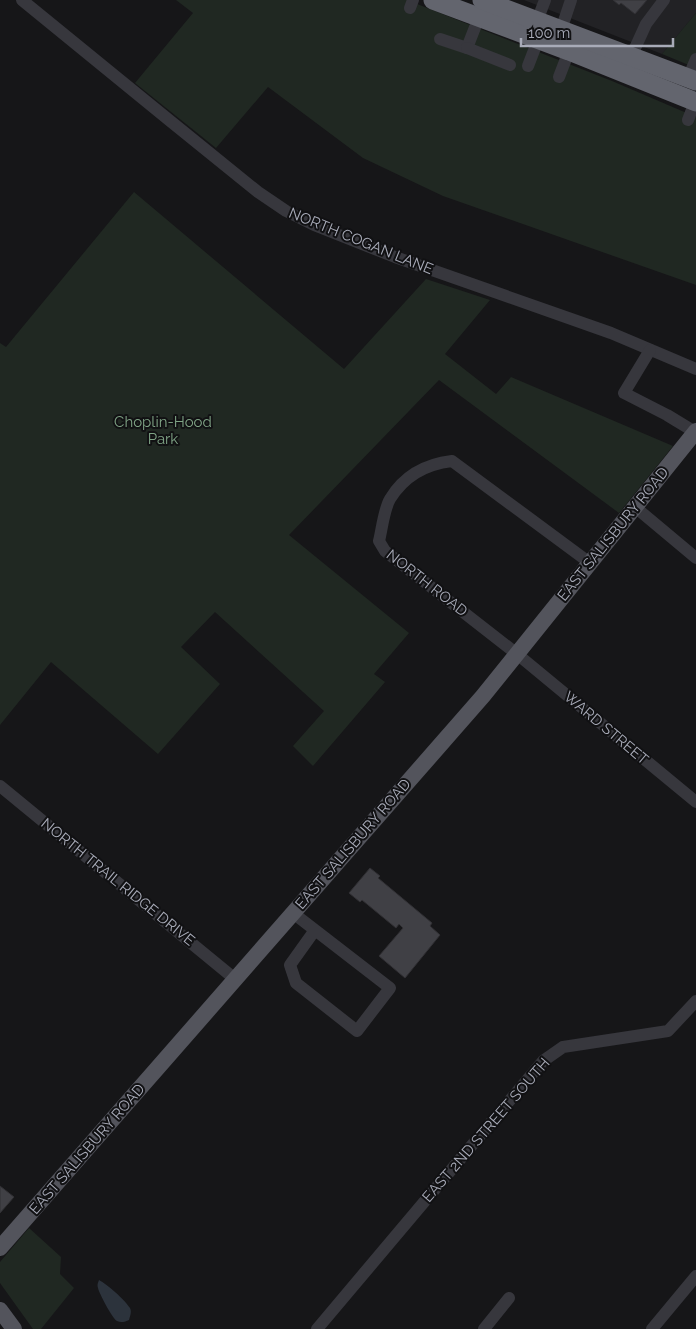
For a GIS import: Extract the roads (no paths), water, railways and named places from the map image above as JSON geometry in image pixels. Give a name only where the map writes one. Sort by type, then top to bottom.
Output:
[{"type":"highway","points":[[433,0],[537,21],[692,80]]},
{"type":"highway","points":[[480,9],[538,40],[695,102]]},
{"type":"main road","name":"EAST SALISBURY ROAD","points":[[0,1248],[483,696],[695,432]]},
{"type":"main road","points":[[0,1310],[14,1329]]},
{"type":"street","name":"NORTH COGAN LANE","points":[[22,0],[154,109],[258,192],[286,211],[314,225],[395,257],[611,333],[696,369]]},
{"type":"street","points":[[537,21],[545,0]]},
{"type":"street","points":[[561,30],[571,0]]},
{"type":"street","points":[[631,57],[646,24],[664,0]]},
{"type":"street","points":[[467,48],[480,9]]},
{"type":"street","points":[[440,39],[510,65]]},
{"type":"street","points":[[528,66],[538,40]]},
{"type":"street","points":[[559,77],[569,51]]},
{"type":"street","points":[[692,80],[696,59]]},
{"type":"street","points":[[688,120],[695,102]]},
{"type":"street","points":[[650,350],[624,393],[695,432]]},
{"type":"street","name":"NORTH ROAD","points":[[517,654],[385,551],[379,541],[390,500],[408,477],[424,468],[441,462],[452,461],[590,563]]},
{"type":"street","points":[[635,507],[696,558]]},
{"type":"street","name":"WARD STREET","points":[[517,654],[696,802]]},
{"type":"street","name":"NORTH TRAIL RIDGE DRIVE","points":[[0,786],[235,979]]},
{"type":"street","points":[[293,913],[315,930],[390,988],[357,1031],[296,983],[290,965],[315,930]]},
{"type":"street","name":"EAST 2ND STREET SOUTH","points":[[317,1329],[543,1061],[563,1047],[668,1031],[696,1001]]},
{"type":"street","points":[[657,1327],[696,1276]]},
{"type":"street","points":[[484,1329],[509,1298]]},
{"type":"park label","name":"Choplin-Hood Park","points":[[163,430]]}]
